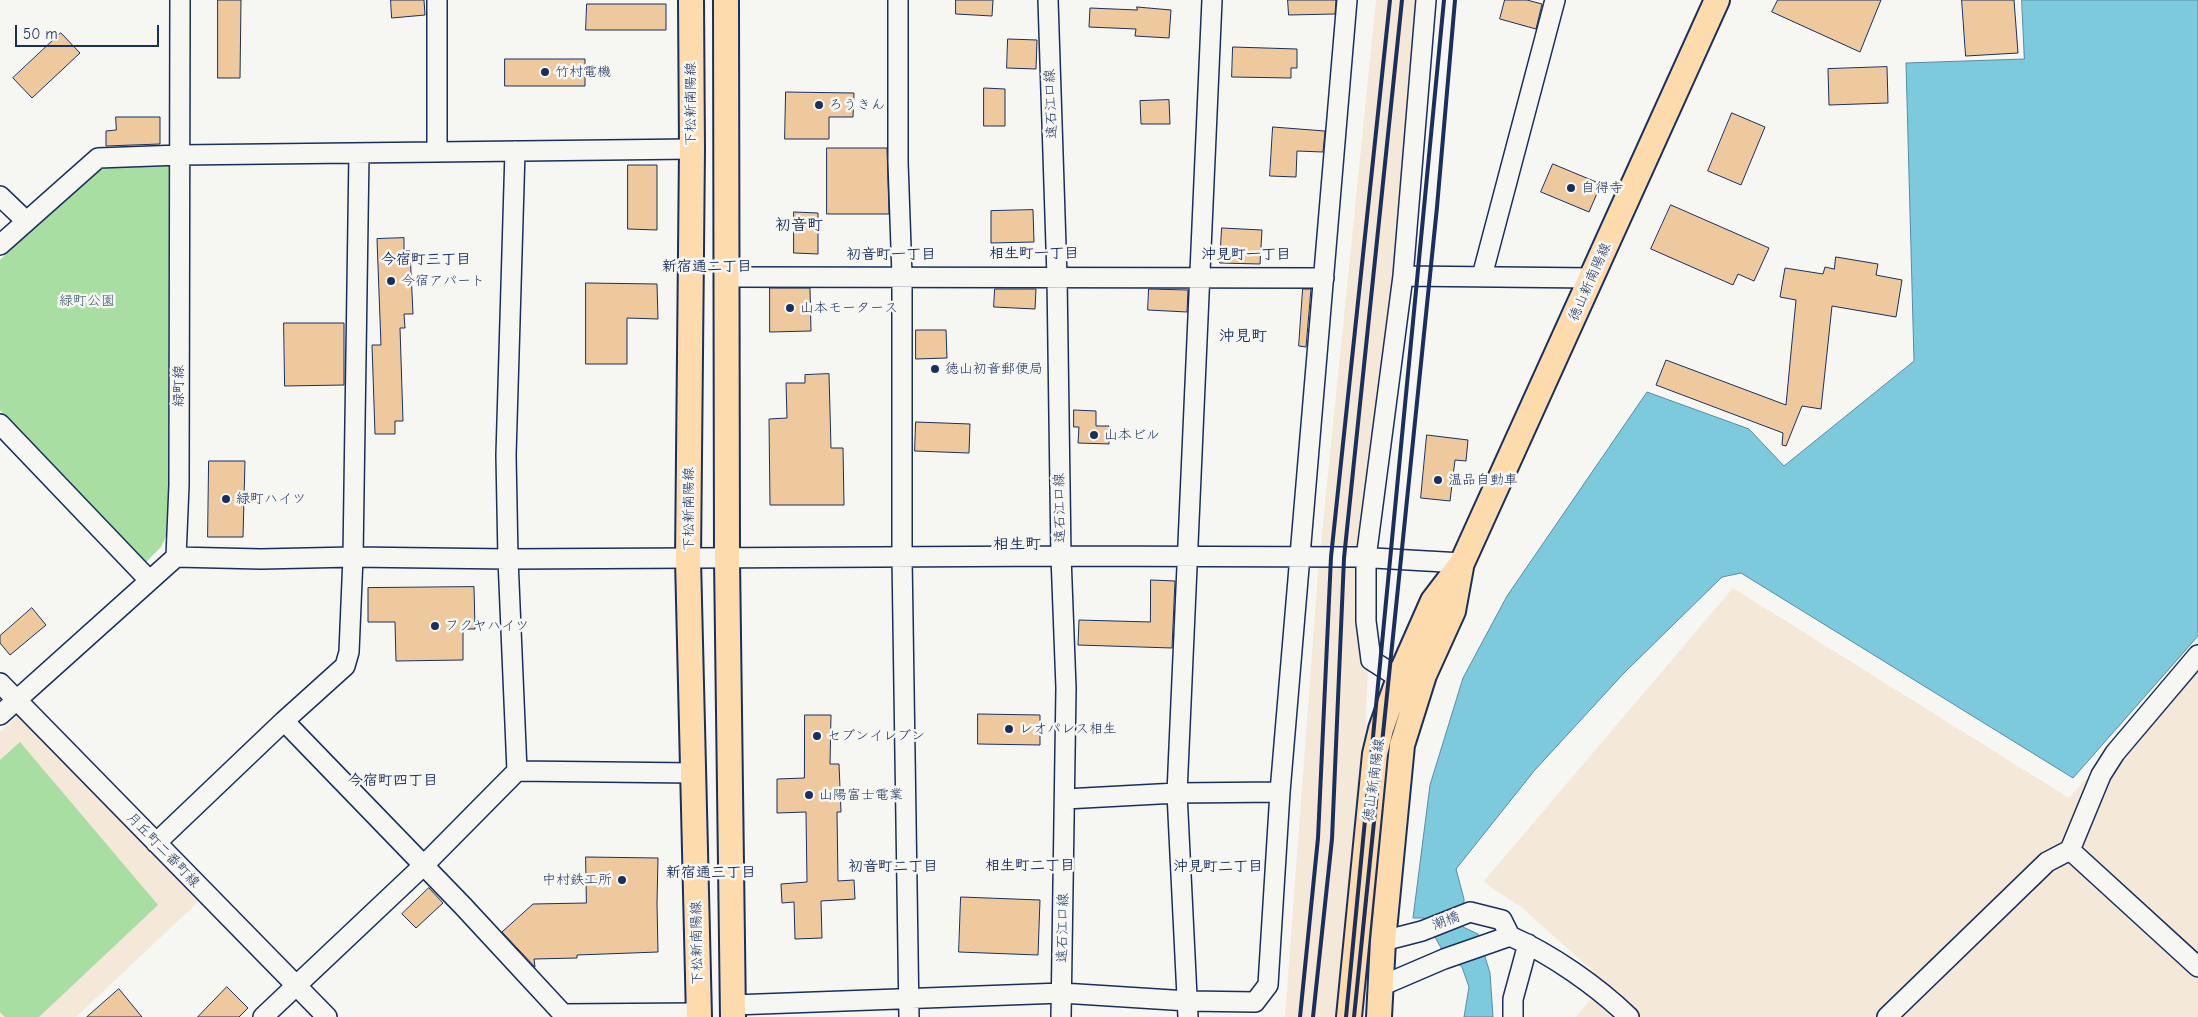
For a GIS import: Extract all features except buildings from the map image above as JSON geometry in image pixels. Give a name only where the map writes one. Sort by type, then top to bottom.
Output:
[{"type":"main road","name":"下松新南陽線","points":[[691,0],[692,150],[688,559],[699,1015]]},
{"type":"main road","points":[[726,0],[728,277],[727,559],[733,1011]]},
{"type":"main road","name":"徳山新南陽線","points":[[1349,1017],[1375,754],[1381,729],[1399,678],[1434,601],[1462,563],[1717,0]]},
{"type":"main road","name":"徳山新南陽線","points":[[1379,1017],[1383,941],[1402,745],[1424,675],[1453,612],[1462,563]]},
{"type":"street","name":"緑町線","points":[[176,557],[179,485],[180,0]]},
{"type":"street","points":[[437,0],[437,152]]},
{"type":"street","points":[[898,0],[898,162],[902,276],[902,557],[910,1008]]},
{"type":"street","name":"遠石江口線","points":[[1048,0],[1057,277],[1061,556],[1066,688],[1061,1017]]},
{"type":"street","points":[[1188,1009],[1177,794],[1212,0]]},
{"type":"street","points":[[733,1011],[910,1008],[1062,993],[1188,1009],[1255,1002],[1268,985],[1280,792],[1302,557],[1347,0]]},
{"type":"street","points":[[1399,678],[1370,660],[1366,621],[1366,558],[1403,276],[1426,0]]},
{"type":"street","points":[[1482,276],[1555,0]]},
{"type":"street","points":[[515,150],[506,455],[516,771]]},
{"type":"street","points":[[0,245],[25,220],[98,158],[515,150],[692,150]]},
{"type":"street","points":[[156,843],[284,721],[345,666],[349,652],[353,557],[359,153]]},
{"type":"street","points":[[0,196],[25,220]]},
{"type":"street","points":[[1403,276],[1592,278]]},
{"type":"street","points":[[728,277],[1324,278]]},
{"type":"street","points":[[0,424],[148,580]]},
{"type":"street","points":[[0,715],[148,580],[176,557],[261,559],[353,557],[508,560],[1061,556],[1302,557],[1462,563]]},
{"type":"street","points":[[1887,1017],[2047,862],[2070,850],[2101,775],[2115,753],[2198,655]]},
{"type":"street","name":"月丘町二番町線","points":[[0,683],[327,1017]]},
{"type":"street","points":[[284,721],[424,865],[563,1014],[699,1015]]},
{"type":"street","points":[[263,1017],[424,865],[516,771],[693,773]]},
{"type":"street","points":[[1065,799],[1280,792]]},
{"type":"street","points":[[2070,850],[2198,967]]},
{"type":"street","name":"潮橋","points":[[1383,941],[1422,931],[1470,912],[1502,920],[1510,936]]},
{"type":"street","points":[[1381,986],[1444,959],[1510,936],[1528,944],[1607,995],[1629,1017]]},
{"type":"street","points":[[1513,1017],[1513,999],[1528,944]]},
{"type":"shaded area","points":[[1376,0],[1421,0],[1375,530],[1361,813],[1361,1017],[1285,1017],[1318,573]]},
{"type":"shaded area","points":[[1733,588],[2069,798],[2198,654],[2198,1017],[1576,1017],[1605,982],[1520,906],[1494,890],[1484,881]]},
{"type":"shaded area","points":[[19,714],[198,902],[76,1017],[0,1017],[0,732]]},
{"type":"green space","name":"緑町公園","points":[[178,156],[170,528],[161,547],[144,564],[0,410],[0,260],[92,170]]},
{"type":"green space","points":[[20,742],[158,905],[39,1017],[5,1017],[0,1012],[0,760]]},
{"type":"water","points":[[2022,0],[2198,0],[2198,636],[2073,778],[1741,573],[1722,577],[1624,673],[1534,771],[1456,869],[1464,899],[1463,927],[1478,934],[1490,973],[1493,1017],[1464,1017],[1469,987],[1462,967],[1444,953],[1424,918],[1413,918],[1430,785],[1463,678],[1507,596],[1647,392],[1749,429],[1784,466],[1914,361],[1906,63],[2024,59]]},
{"type":"railway","points":[[1300,1017],[1318,838],[1331,557],[1390,0]]},
{"type":"railway","points":[[1313,1017],[1332,839],[1344,558],[1402,0]]},
{"type":"railway","points":[[1346,1017],[1444,0]]},
{"type":"railway","points":[[1354,1017],[1437,207],[1455,0]]},
{"type":"place","name":"竹村電機","points":[[545,72]]},
{"type":"place","name":"ろうきん","points":[[819,105]]},
{"type":"place","name":"自得寺","points":[[1571,188]]},
{"type":"place","name":"今宿アパート","points":[[391,281]]},
{"type":"place","name":"山本モータース","points":[[790,308]]},
{"type":"place","name":"徳山初音郵便局","points":[[935,369]]},
{"type":"place","name":"山本ビル","points":[[1094,435]]},
{"type":"place","name":"温品自動車","points":[[1438,480]]},
{"type":"place","name":"緑町ハイツ","points":[[226,499]]},
{"type":"place","name":"フクヤハイツ","points":[[435,626]]},
{"type":"place","name":"レオパレス相生","points":[[1009,729]]},
{"type":"place","name":"セブンイレブン","points":[[817,736]]},
{"type":"place","name":"山陽富士電業","points":[[809,795]]},
{"type":"place","name":"中村鉄工所","points":[[622,880]]},
{"type":"district","name":"初音町","points":[[799,225]]},
{"type":"district","name":"相生町一丁目","points":[[1034,254]]},
{"type":"district","name":"初音町一丁目","points":[[891,255]]},
{"type":"district","name":"沖見町一丁目","points":[[1246,255]]},
{"type":"district","name":"今宿町三丁目","points":[[426,260]]},
{"type":"district","name":"新宿通二丁目","points":[[707,267]]},
{"type":"district","name":"沖見町","points":[[1243,336]]},
{"type":"district","name":"相生町","points":[[1017,544]]},
{"type":"district","name":"今宿町四丁目","points":[[393,781]]},
{"type":"district","name":"相生町二丁目","points":[[1030,866]]},
{"type":"district","name":"初音町二丁目","points":[[893,867]]},
{"type":"district","name":"沖見町二丁目","points":[[1218,867]]},
{"type":"district","name":"新宿通三丁目","points":[[711,873]]}]
